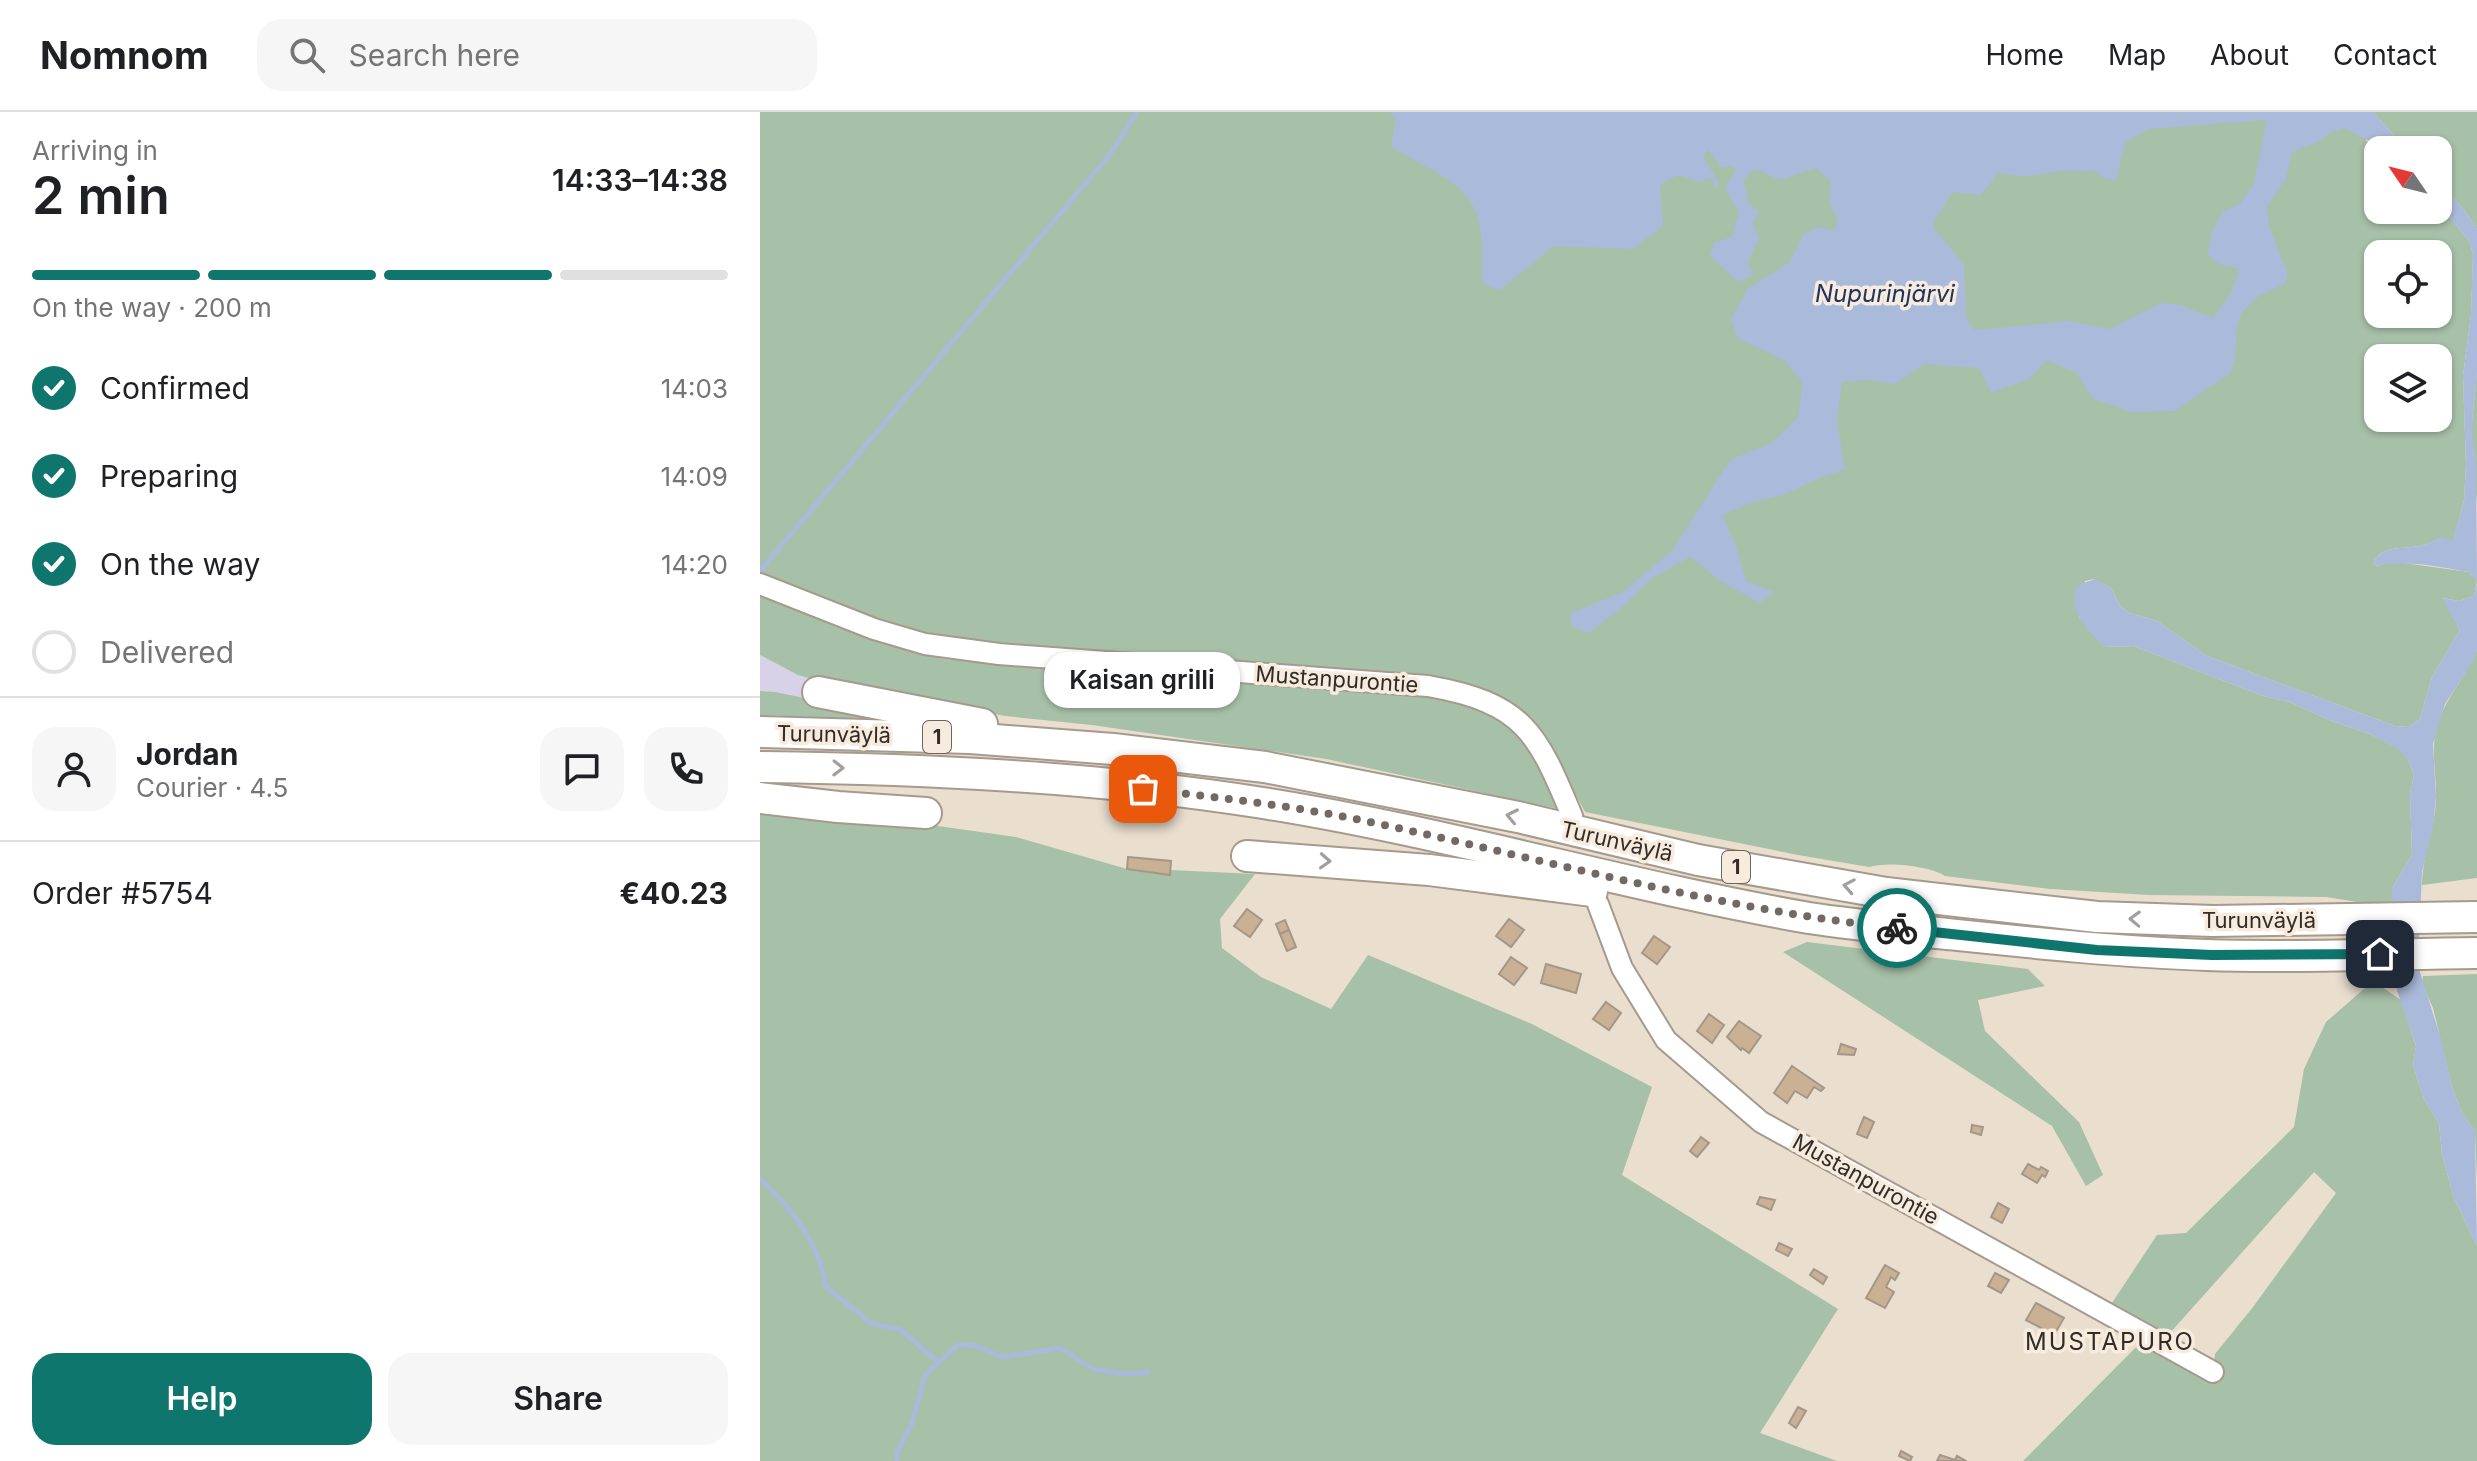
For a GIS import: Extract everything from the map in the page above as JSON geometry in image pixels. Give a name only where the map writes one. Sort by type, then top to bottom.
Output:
[{"type":"highway","points":[[818,692],[1113,749]]},
{"type":"highway","name":"Turunväylä","points":[[760,732],[908,735],[1113,749],[1265,767],[1518,817],[1698,860],[1886,893],[2097,917],[2213,921],[2473,917]]},
{"type":"highway","name":"Turunväylä","points":[[760,767],[875,769],[1072,781],[1261,803],[1381,824],[1662,890],[1812,918],[2097,950],[2212,955],[2473,953]]},
{"type":"highway","points":[[760,798],[926,813]]},
{"type":"highway","points":[[1247,856],[1417,868],[1656,901],[1812,918]]},
{"type":"street","name":"Mustanpurontie","points":[[760,584],[874,629],[925,644],[999,654],[1428,686],[1461,692],[1487,700],[1515,717],[1538,742],[1572,816]]},
{"type":"street","name":"Mustanpurontie","points":[[1598,904],[1622,968],[1666,1040],[1761,1122],[2213,1372]]},
{"type":"shaded area","points":[[760,655],[798,675],[822,682],[815,700],[760,691]]},
{"type":"green space","points":[[760,112],[1409,112],[1601,155],[2369,112],[2367,136],[2364,136],[2364,224],[2452,224],[2452,220],[2470,242],[2473,255],[2471,314],[2463,376],[2464,500],[2453,542],[2441,538],[2390,550],[2374,560],[2375,566],[2397,562],[2469,572],[2477,581],[2474,596],[2459,601],[2443,598],[2460,630],[2432,677],[2420,719],[2409,727],[2395,726],[2207,656],[2157,621],[2130,613],[2120,606],[2111,588],[2094,579],[2085,581],[2079,617],[2104,647],[2133,646],[2263,696],[2290,702],[2399,749],[2408,759],[2414,775],[2410,794],[2412,854],[2392,889],[2394,904],[2370,904],[2326,897],[2149,895],[2050,889],[1945,876],[1908,866],[1886,864],[1869,867],[1798,855],[1585,812],[1563,771],[1511,708],[1197,659],[955,639],[880,621],[760,574]]},
{"type":"green space","points":[[2373,112],[2477,112],[2477,229],[2452,197],[2452,136],[2394,136]]},
{"type":"green space","points":[[2477,371],[2477,502],[2472,423]]},
{"type":"green space","points":[[760,592],[896,645],[944,659],[1379,691],[1444,699],[1470,706],[1493,716],[1513,730],[1530,749],[1559,809],[1326,759],[1092,725],[1005,716],[822,682],[798,675],[760,655]]},
{"type":"green space","points":[[2477,650],[2477,878],[2422,885],[2435,811],[2436,730],[2452,693]]},
{"type":"green space","points":[[760,691],[775,692],[916,721],[760,715]]},
{"type":"green space","points":[[760,808],[860,815],[1016,837],[1127,869],[1169,875],[1170,870],[1255,874],[1220,919],[1222,948],[1261,977],[1331,1009],[1368,955],[1532,1024],[1652,1087],[1622,1175],[1838,1309],[1760,1433],[1837,1461],[760,1461]]},
{"type":"green space","points":[[1807,942],[2028,969],[2045,986],[1978,1000],[1985,1031],[2079,1122],[2103,1175],[2086,1186],[2052,1126],[1783,952]]},
{"type":"green space","points":[[2477,974],[2477,1180],[2475,1131],[2462,1113],[2452,1087],[2433,1008],[2422,984],[2423,976]]},
{"type":"green space","points":[[2373,981],[2401,1000],[2416,1046],[2413,1065],[2424,1099],[2439,1124],[2442,1154],[2454,1198],[2477,1246],[2477,1461],[2023,1461],[2149,1334],[2213,1371],[2215,1354],[2336,1193],[2314,1172],[2169,1334],[2112,1303],[2157,1235],[2186,1233],[2294,1127],[2304,1069],[2326,1022]]},
{"type":"water","name":"Nupurinjärvi","points":[[1390,112],[2373,112],[2394,136],[2364,136],[2364,139],[2343,128],[2292,152],[2286,179],[2267,207],[2269,226],[2287,272],[2286,283],[2259,296],[2242,312],[2230,373],[2175,411],[2132,412],[2093,399],[2077,373],[2047,360],[2029,379],[1991,393],[1979,368],[1924,364],[1895,384],[1871,380],[1842,382],[1837,421],[1845,470],[1722,515],[1736,546],[1746,581],[1774,592],[1760,603],[1722,582],[1690,557],[1652,578],[1589,633],[1572,626],[1570,613],[1621,593],[1672,551],[1730,460],[1773,442],[1798,417],[1803,383],[1784,360],[1737,338],[1731,319],[1748,288],[1790,262],[1804,233],[1819,227],[1835,231],[1837,218],[1830,203],[1830,180],[1816,168],[1780,180],[1755,169],[1743,181],[1747,201],[1759,212],[1753,222],[1759,239],[1748,262],[1753,275],[1738,282],[1710,256],[1714,243],[1732,237],[1739,212],[1725,189],[1736,169],[1730,166],[1722,168],[1708,150],[1703,157],[1719,183],[1717,189],[1710,178],[1700,182],[1678,175],[1660,185],[1663,227],[1632,249],[1554,246],[1500,290],[1484,285],[1481,234],[1470,200],[1448,179],[1391,146],[1396,119]],"holes":[[[2267,120],[2254,183],[2240,204],[2223,211],[2212,231],[2208,255],[2219,264],[2239,269],[2231,293],[2213,318],[2180,305],[2161,303],[2109,329],[2070,321],[1975,330],[1966,319],[1964,265],[1932,225],[1952,192],[1981,195],[1999,172],[2025,176],[2094,170],[2104,178],[2116,180],[2125,143],[2148,129]]]},
{"type":"water","points":[[2452,197],[2477,229],[2477,372],[2472,426],[2476,458],[2477,581],[2469,572],[2411,564],[2375,566],[2374,560],[2385,552],[2425,544],[2441,537],[2453,541],[2464,500],[2466,465],[2463,376],[2471,314],[2473,255],[2470,242],[2452,220]]},
{"type":"water","points":[[2095,579],[2111,588],[2120,606],[2130,613],[2157,621],[2207,656],[2395,726],[2409,727],[2420,719],[2432,677],[2460,630],[2442,598],[2459,601],[2474,596],[2477,583],[2477,650],[2445,704],[2433,744],[2436,797],[2433,827],[2422,872],[2418,966],[2452,1087],[2462,1113],[2475,1131],[2477,1246],[2454,1198],[2442,1154],[2439,1124],[2424,1099],[2413,1065],[2416,1045],[2397,991],[2399,912],[2392,900],[2392,889],[2412,854],[2410,794],[2414,775],[2408,759],[2398,749],[2370,734],[2290,702],[2263,696],[2133,646],[2104,647],[2080,619],[2074,603],[2078,585]]},
{"type":"building","points":[[1128,857],[1171,861],[1170,875],[1127,869]]},
{"type":"building","points":[[1247,909],[1262,920],[1250,937],[1234,926]]},
{"type":"building","points":[[1509,919],[1524,930],[1511,947],[1496,936]]},
{"type":"building","points":[[1285,920],[1289,930],[1280,934],[1276,924]]},
{"type":"building","points":[[1289,930],[1296,947],[1287,951],[1280,934]]},
{"type":"building","points":[[1654,936],[1670,947],[1657,964],[1642,953]]},
{"type":"building","points":[[1511,957],[1527,968],[1514,985],[1499,974]]},
{"type":"building","points":[[1546,964],[1581,974],[1576,993],[1541,983]]},
{"type":"building","points":[[1606,1002],[1621,1013],[1609,1030],[1593,1019]]},
{"type":"building","points":[[1709,1014],[1724,1025],[1712,1043],[1697,1031]]},
{"type":"building","points":[[1739,1021],[1761,1036],[1749,1053],[1727,1037]]},
{"type":"building","points":[[1841,1044],[1856,1049],[1854,1055],[1838,1054]]},
{"type":"building","points":[[1792,1066],[1824,1088],[1821,1091],[1814,1087],[1807,1098],[1795,1091],[1787,1103],[1774,1093]]},
{"type":"building","points":[[1864,1117],[1874,1122],[1867,1138],[1857,1134]]},
{"type":"building","points":[[1972,1125],[1983,1127],[1981,1135],[1971,1132]]},
{"type":"building","points":[[1701,1137],[1709,1143],[1697,1157],[1690,1151]]},
{"type":"building","points":[[2028,1164],[2048,1171],[2045,1177],[2042,1175],[2037,1183],[2022,1174]]},
{"type":"building","points":[[1760,1197],[1775,1200],[1771,1210],[1757,1204]]},
{"type":"building","points":[[1998,1203],[2009,1209],[2002,1223],[1991,1217]]},
{"type":"building","points":[[1779,1243],[1792,1249],[1788,1256],[1776,1250]]},
{"type":"building","points":[[1885,1265],[1899,1273],[1895,1280],[1891,1277],[1886,1287],[1894,1292],[1885,1308],[1866,1298]]},
{"type":"building","points":[[1814,1269],[1827,1277],[1823,1284],[1810,1275]]},
{"type":"building","points":[[1995,1273],[2009,1280],[2001,1293],[1988,1286]]},
{"type":"building","points":[[2036,1303],[2064,1318],[2054,1335],[2026,1320]]},
{"type":"building","points":[[1798,1407],[1806,1411],[1796,1428],[1789,1423]]},
{"type":"building","points":[[1901,1451],[1912,1457],[1910,1461],[1899,1456]]},
{"type":"building","points":[[1940,1455],[1955,1460],[1957,1456],[1966,1461],[1937,1461]]},
{"type":"waterway","points":[[760,571],[1111,153],[1137,112]]},
{"type":"waterway","points":[[760,1178],[802,1227],[817,1255],[826,1287],[871,1323],[901,1330],[937,1361]]},
{"type":"waterway","points":[[897,1461],[897,1452],[912,1423],[925,1375],[958,1345],[973,1345],[1003,1357],[1060,1348],[1093,1369],[1126,1374],[1149,1372]]},
{"type":"way so far","points":[[1143,789],[1261,803],[1381,824],[1662,890],[1812,918],[1897,928]]},
{"type":"place","name":"Kaisan grilli","points":[[1143,789]]},
{"type":"district","name":"MUSTAPURO","points":[[2110,1342]]},
{"type":"route","points":[[1897,928],[2097,950],[2212,955],[2380,954]]}]
